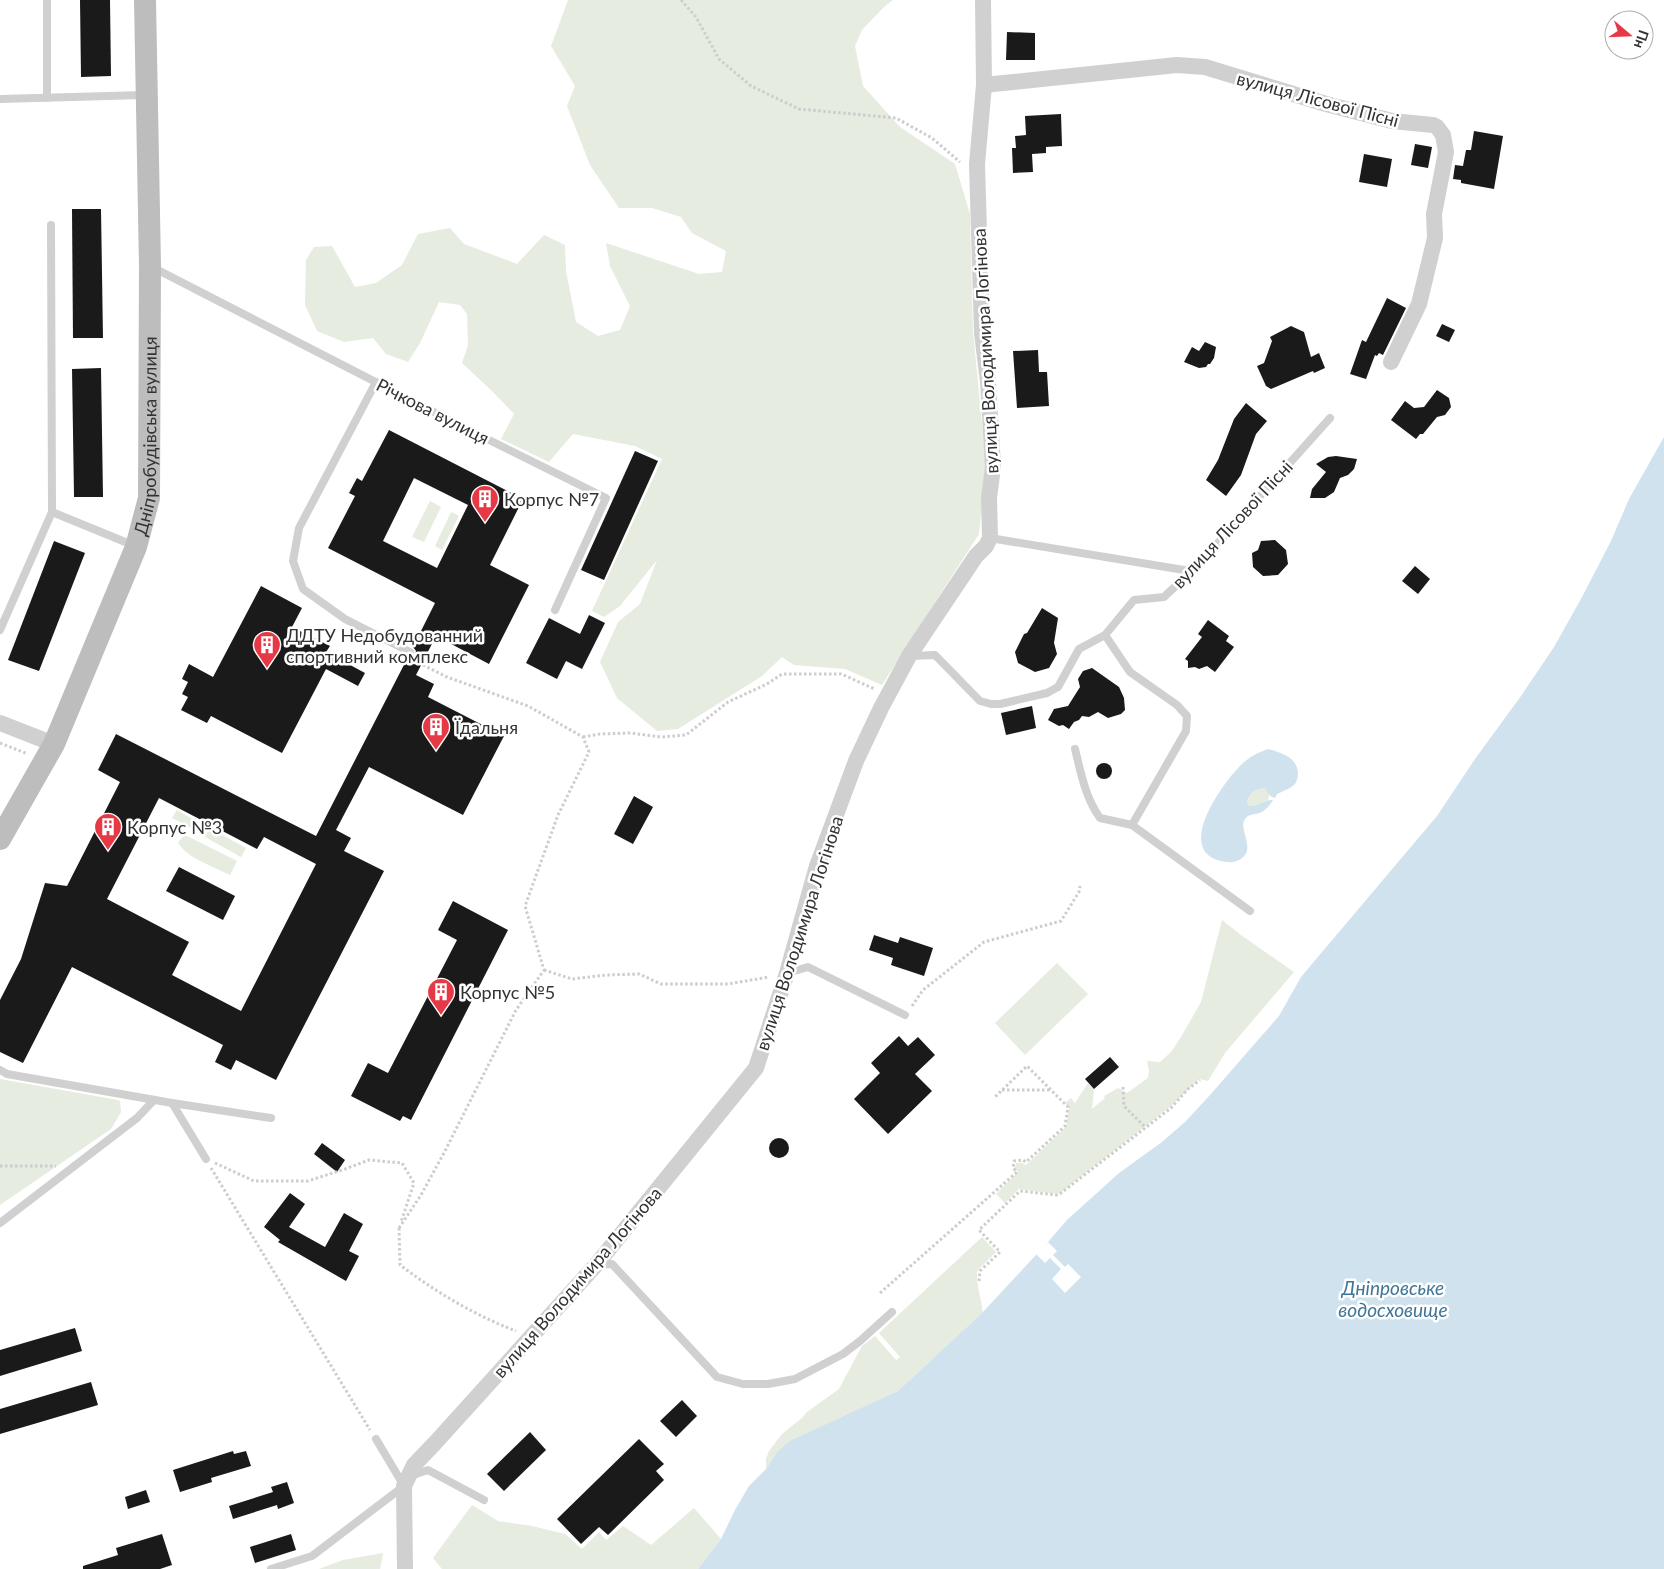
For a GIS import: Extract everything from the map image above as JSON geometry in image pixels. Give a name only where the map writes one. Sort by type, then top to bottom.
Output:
[{"type":"street","name":"Дніпробудівська вулиця","points":[[0,839],[49,752],[136,547],[149,498],[150,266],[145,0]]},
{"type":"street","name":"вулиця Володимира Логінова","points":[[406,1481],[414,1465],[596,1265],[756,1068],[787,973],[816,866],[856,762],[888,694],[909,656],[990,538],[989,498],[993,467],[988,382],[982,333],[977,164],[984,85],[983,0]]},
{"type":"street","name":"вулиця Лісової Пісні","points":[[984,85],[1177,65],[1205,67],[1326,104],[1392,121],[1433,125],[1436,127],[1443,135],[1446,152],[1434,214],[1434,238],[1420,304],[1391,362]]},
{"type":"street","points":[[0,723],[49,752]]},
{"type":"street","points":[[405,1569],[406,1481]]},
{"type":"lane","points":[[47,0],[48,98]]},
{"type":"lane","points":[[0,99],[146,95]]},
{"type":"lane","points":[[0,630],[52,512],[51,225]]},
{"type":"lane","name":"Річкова вулиця","points":[[150,266],[606,498],[555,610]]},
{"type":"lane","points":[[376,382],[299,528],[293,561],[302,589],[344,619],[410,652]]},
{"type":"lane","name":"вулиця Лісової Пісні","points":[[909,656],[936,655],[980,701],[991,704],[1000,704],[1047,693],[1058,687],[1079,649],[1105,635],[1134,600],[1164,597],[1200,563],[1330,418]]},
{"type":"lane","points":[[52,512],[136,547]]},
{"type":"lane","points":[[990,538],[1190,571]]},
{"type":"lane","points":[[1105,635],[1130,672],[1177,705],[1187,716],[1186,731],[1132,825]]},
{"type":"lane","points":[[1074,749],[1085,790],[1092,808],[1100,818],[1132,825],[1250,911]]},
{"type":"lane","points":[[787,973],[808,967],[905,1016]]},
{"type":"lane","points":[[0,1070],[8,1074],[154,1100],[271,1118]]},
{"type":"lane","points":[[0,1223],[137,1118],[154,1100]]},
{"type":"lane","points":[[172,1102],[206,1159]]},
{"type":"lane","points":[[596,1265],[612,1264],[717,1377],[743,1384],[768,1384],[795,1379],[843,1354],[892,1312]]},
{"type":"lane","points":[[376,1440],[406,1481]]},
{"type":"lane","points":[[271,1569],[312,1556],[406,1481],[428,1470],[484,1500]]},
{"type":"path","points":[[681,0],[696,17],[719,59],[751,86],[799,109],[896,118],[932,138],[960,160],[963,169]]},
{"type":"path","points":[[421,664],[446,677],[528,706],[583,737],[608,733],[631,733],[661,737],[686,734],[728,702],[767,684],[782,674],[841,674],[888,694]]},
{"type":"path","points":[[544,970],[524,906],[558,815],[589,752],[583,737]]},
{"type":"path","points":[[0,743],[49,752]]},
{"type":"path","points":[[905,1016],[923,990],[984,942],[1060,921],[1079,892],[1080,886]]},
{"type":"path","points":[[544,970],[572,979],[639,974],[661,984],[728,984],[787,973]]},
{"type":"path","points":[[399,1228],[421,1195],[446,1151],[516,1010],[544,970]]},
{"type":"path","points":[[880,1294],[1016,1172],[1013,1168],[1014,1161],[1023,1160],[1026,1162],[1065,1126],[1068,1107],[1027,1066],[994,1098]]},
{"type":"path","points":[[978,1281],[980,1271],[1000,1252],[979,1230],[1020,1191],[1057,1195],[1061,1193],[1171,1108],[1188,1089],[1200,1080]]},
{"type":"path","points":[[1123,1087],[1124,1106],[1146,1128]]},
{"type":"path","points":[[1001,1090],[1052,1090]]},
{"type":"path","points":[[206,1159],[254,1181],[308,1181],[369,1160],[402,1163],[414,1183],[399,1228],[400,1265],[427,1285],[491,1322],[531,1338]]},
{"type":"path","points":[[206,1159],[376,1440]]},
{"type":"path","points":[[0,1166],[72,1167]]},
{"type":"shaded area","points":[[568,0],[893,0],[862,30],[855,46],[863,86],[900,127],[955,164],[970,214],[973,331],[986,465],[979,534],[882,685],[845,669],[794,665],[782,657],[762,676],[678,729],[657,731],[617,698],[600,662],[618,622],[640,604],[657,560],[620,606],[604,617],[592,611],[662,459],[635,446],[573,434],[549,462],[501,439],[514,414],[462,363],[468,345],[467,314],[460,305],[439,302],[420,343],[408,362],[386,354],[373,338],[344,342],[317,331],[305,305],[306,260],[314,247],[332,246],[355,287],[376,283],[402,265],[418,234],[450,228],[464,244],[517,264],[544,235],[565,245],[566,271],[576,322],[598,336],[620,330],[630,306],[610,266],[606,243],[699,274],[722,272],[726,251],[692,233],[681,217],[652,208],[619,208],[590,165],[567,106],[575,86],[551,46]]},
{"type":"shaded area","points":[[430,501],[441,507],[424,542],[412,537]]},
{"type":"shaded area","points":[[451,512],[459,516],[442,550],[435,546]]},
{"type":"shaded area","points":[[1259,788],[1265,788],[1269,795],[1268,800],[1255,807],[1249,806],[1247,802],[1249,797]]},
{"type":"shaded area","points":[[177,810],[201,824],[197,831],[172,818]]},
{"type":"shaded area","points":[[209,828],[246,848],[241,857],[205,837]]},
{"type":"shaded area","points":[[185,835],[237,861],[230,875],[201,862],[181,847],[178,842]]},
{"type":"shaded area","points":[[1222,920],[1294,972],[1225,1053],[1208,1081],[1199,1079],[1170,1107],[1061,1192],[1057,1194],[1019,1189],[1005,1203],[996,1194],[1018,1172],[1015,1168],[1016,1163],[1026,1165],[1066,1127],[1069,1108],[1065,1103],[1071,1098],[1075,1103],[1088,1083],[1094,1089],[1092,1109],[1105,1098],[1104,1096],[1118,1088],[1127,1093],[1148,1078],[1147,1061],[1160,1062],[1171,1052],[1201,1002]]},
{"type":"shaded area","points":[[1057,963],[1088,994],[1025,1055],[995,1023]]},
{"type":"shaded area","points":[[0,1079],[118,1100],[120,1101],[121,1112],[111,1129],[0,1205]]},
{"type":"shaded area","points":[[982,1237],[996,1252],[977,1271],[983,1312],[898,1391],[841,1418],[777,1452],[766,1469],[766,1459],[769,1451],[782,1434],[807,1412],[839,1389],[862,1346],[875,1336],[896,1360],[900,1357],[879,1333]]},
{"type":"shaded area","points":[[472,1505],[498,1521],[532,1526],[565,1534],[582,1549],[599,1532],[606,1540],[623,1526],[651,1545],[694,1508],[721,1539],[698,1569],[442,1569],[433,1558]]},
{"type":"shaded area","points":[[383,1553],[380,1569],[319,1569],[343,1560]]},
{"type":"water","name":"Дніпровське водосховище","points":[[1664,437],[1664,1569],[698,1569],[721,1539],[749,1486],[766,1469],[777,1452],[790,1441],[898,1391],[983,1312],[1067,1220],[1119,1173],[1162,1142],[1186,1121],[1279,1016],[1301,977],[1437,816],[1554,647],[1611,541],[1629,499]]},
{"type":"water","points":[[1268,749],[1288,756],[1295,763],[1298,773],[1296,782],[1291,787],[1277,794],[1275,798],[1270,796],[1265,788],[1256,790],[1251,794],[1247,802],[1249,806],[1273,800],[1264,811],[1249,816],[1244,820],[1243,826],[1247,844],[1245,855],[1234,862],[1217,860],[1206,853],[1201,841],[1202,828],[1208,813],[1234,772],[1248,759]]},
{"type":"pier","points":[[1048,1242],[1057,1251],[1053,1255],[1065,1267],[1068,1264],[1081,1277],[1065,1293],[1052,1279],[1061,1269],[1050,1258],[1045,1263],[1036,1254]]},
{"type":"building","points":[[80,0],[110,0],[111,76],[81,77]]},
{"type":"building","points":[[1007,32],[1035,33],[1035,60],[1006,60]]},
{"type":"building","points":[[1061,114],[1062,146],[1046,147],[1046,153],[1032,154],[1033,172],[1013,173],[1012,148],[1016,148],[1015,136],[1026,135],[1025,116]]},
{"type":"building","points":[[1474,131],[1503,136],[1494,189],[1461,183],[1461,180],[1453,179],[1455,165],[1463,166],[1466,150],[1471,150]]},
{"type":"building","points":[[1415,144],[1432,147],[1428,168],[1411,165]]},
{"type":"building","points":[[1364,154],[1392,159],[1387,187],[1359,182]]},
{"type":"building","points":[[72,209],[101,209],[103,338],[73,338]]},
{"type":"building","points":[[1387,298],[1406,308],[1383,355],[1379,353],[1377,356],[1375,355],[1366,379],[1350,374],[1362,340],[1366,342]]},
{"type":"building","points":[[1442,324],[1455,330],[1449,342],[1436,336]]},
{"type":"building","points":[[1291,326],[1304,332],[1311,357],[1319,353],[1325,368],[1314,373],[1313,371],[1271,389],[1266,386],[1257,366],[1264,363],[1272,341],[1270,337]]},
{"type":"building","points":[[1205,342],[1216,347],[1214,358],[1210,364],[1199,368],[1184,362],[1192,347],[1199,351]]},
{"type":"building","points":[[1038,350],[1039,372],[1047,372],[1049,406],[1017,408],[1013,351]]},
{"type":"building","points":[[101,368],[103,497],[74,497],[72,369]]},
{"type":"building","points":[[1437,390],[1449,398],[1451,407],[1445,415],[1437,417],[1423,434],[1420,434],[1416,439],[1391,420],[1405,401],[1414,408],[1424,407]]},
{"type":"building","points":[[1246,403],[1267,421],[1256,434],[1241,475],[1226,496],[1206,480],[1218,460],[1234,419]]},
{"type":"building","points":[[389,430],[523,499],[490,565],[529,585],[489,664],[436,636],[416,675],[434,684],[428,697],[504,736],[463,815],[369,767],[336,830],[351,838],[344,851],[384,871],[276,1080],[236,1060],[231,1070],[215,1062],[223,1045],[72,967],[23,1063],[0,1052],[0,1000],[21,959],[45,883],[67,886],[120,782],[98,770],[116,734],[316,836],[408,657],[415,655],[416,651],[413,647],[435,603],[328,548],[355,496],[349,493],[357,478],[362,481]],"holes":[[[414,478],[468,505],[437,568],[383,541]],[[159,798],[257,849],[264,837],[316,864],[241,1011],[172,975],[189,942],[107,899]]]},
{"type":"building","points":[[635,451],[658,461],[604,580],[581,570]]},
{"type":"building","points":[[1336,456],[1357,459],[1354,469],[1348,475],[1340,478],[1334,492],[1325,498],[1310,498],[1312,489],[1326,472],[1316,464],[1328,457]]},
{"type":"building","points":[[1275,540],[1286,550],[1288,564],[1278,575],[1263,576],[1253,567],[1252,553],[1258,550],[1261,541]]},
{"type":"building","points":[[54,541],[85,553],[39,671],[8,660]]},
{"type":"building","points":[[1415,566],[1430,579],[1418,594],[1402,581]]},
{"type":"building","name":"ДДТУ Недобудованний спортивний комплекс","points":[[261,586],[302,608],[292,627],[330,646],[326,652],[365,673],[358,686],[326,669],[282,753],[211,716],[207,723],[181,710],[188,697],[182,694],[188,682],[182,679],[189,664],[213,677]]},
{"type":"building","points":[[1042,608],[1058,618],[1054,643],[1057,654],[1049,668],[1035,672],[1018,663],[1015,652],[1024,634],[1027,633]]},
{"type":"building","points":[[589,615],[605,623],[582,669],[566,661],[557,679],[526,663],[549,618],[580,634]]},
{"type":"building","points":[[1208,620],[1229,636],[1226,641],[1234,647],[1215,672],[1207,666],[1199,669],[1195,667],[1188,668],[1188,661],[1185,659],[1202,637],[1198,634]]},
{"type":"building","points":[[1092,668],[1119,687],[1124,698],[1125,710],[1121,714],[1108,718],[1098,712],[1089,717],[1082,716],[1069,729],[1048,720],[1054,709],[1068,706],[1080,687],[1078,679],[1083,671]]},
{"type":"building","points":[[1032,706],[1036,728],[1006,735],[1001,713]]},
{"type":"building","points":[[1101,763],[1107,763],[1112,768],[1110,777],[1101,779],[1096,774],[1096,768]]},
{"type":"building","points":[[634,796],[653,807],[633,844],[614,834]]},
{"type":"building","points":[[179,867],[235,896],[223,920],[166,891]]},
{"type":"building","points":[[453,901],[508,930],[411,1120],[403,1116],[400,1121],[351,1096],[368,1063],[388,1073],[457,940],[438,930]]},
{"type":"building","points":[[874,935],[898,943],[900,937],[933,948],[924,976],[891,965],[893,958],[869,950]]},
{"type":"building","points":[[899,1036],[908,1046],[918,1037],[935,1055],[915,1074],[932,1091],[888,1134],[854,1099],[880,1073],[871,1063]]},
{"type":"building","points":[[1110,1057],[1119,1067],[1094,1089],[1085,1079]]},
{"type":"building","points":[[779,1138],[786,1141],[789,1148],[786,1155],[779,1158],[772,1155],[769,1148],[772,1141]]},
{"type":"building","points":[[322,1143],[345,1160],[337,1172],[314,1154]]},
{"type":"building","points":[[290,1193],[305,1204],[289,1227],[325,1247],[344,1213],[363,1224],[349,1251],[359,1256],[346,1281],[278,1242],[280,1240],[264,1227]]},
{"type":"building","points":[[75,1328],[82,1351],[0,1376],[0,1350]]},
{"type":"building","points":[[91,1382],[98,1405],[0,1434],[0,1409]]},
{"type":"building","points":[[682,1400],[697,1416],[676,1437],[660,1421]]},
{"type":"building","points":[[530,1432],[546,1450],[504,1491],[487,1474]]},
{"type":"building","points":[[639,1439],[664,1464],[656,1471],[664,1480],[608,1535],[599,1527],[581,1544],[557,1519]]},
{"type":"building","points":[[233,1451],[234,1454],[246,1451],[251,1466],[211,1478],[212,1482],[180,1492],[173,1470]]},
{"type":"building","points":[[287,1482],[294,1503],[278,1509],[277,1505],[233,1519],[229,1506],[273,1492],[271,1487]]},
{"type":"building","points":[[146,1490],[150,1502],[128,1509],[125,1497]]},
{"type":"building","points":[[162,1534],[172,1565],[160,1569],[83,1569],[83,1566],[118,1555],[116,1548]]},
{"type":"building","points":[[291,1534],[296,1550],[255,1563],[250,1547]]},
{"type":"place","name":"Корпус №7","points":[[485,523]]},
{"type":"place","name":"ДДТУ Недобудованний спортивний комплекс","points":[[267,669]]},
{"type":"place","name":"Їдальня","points":[[436,751]]},
{"type":"place","name":"Корпус №3","points":[[108,851]]},
{"type":"place","name":"Корпус №5","points":[[441,1016]]}]
